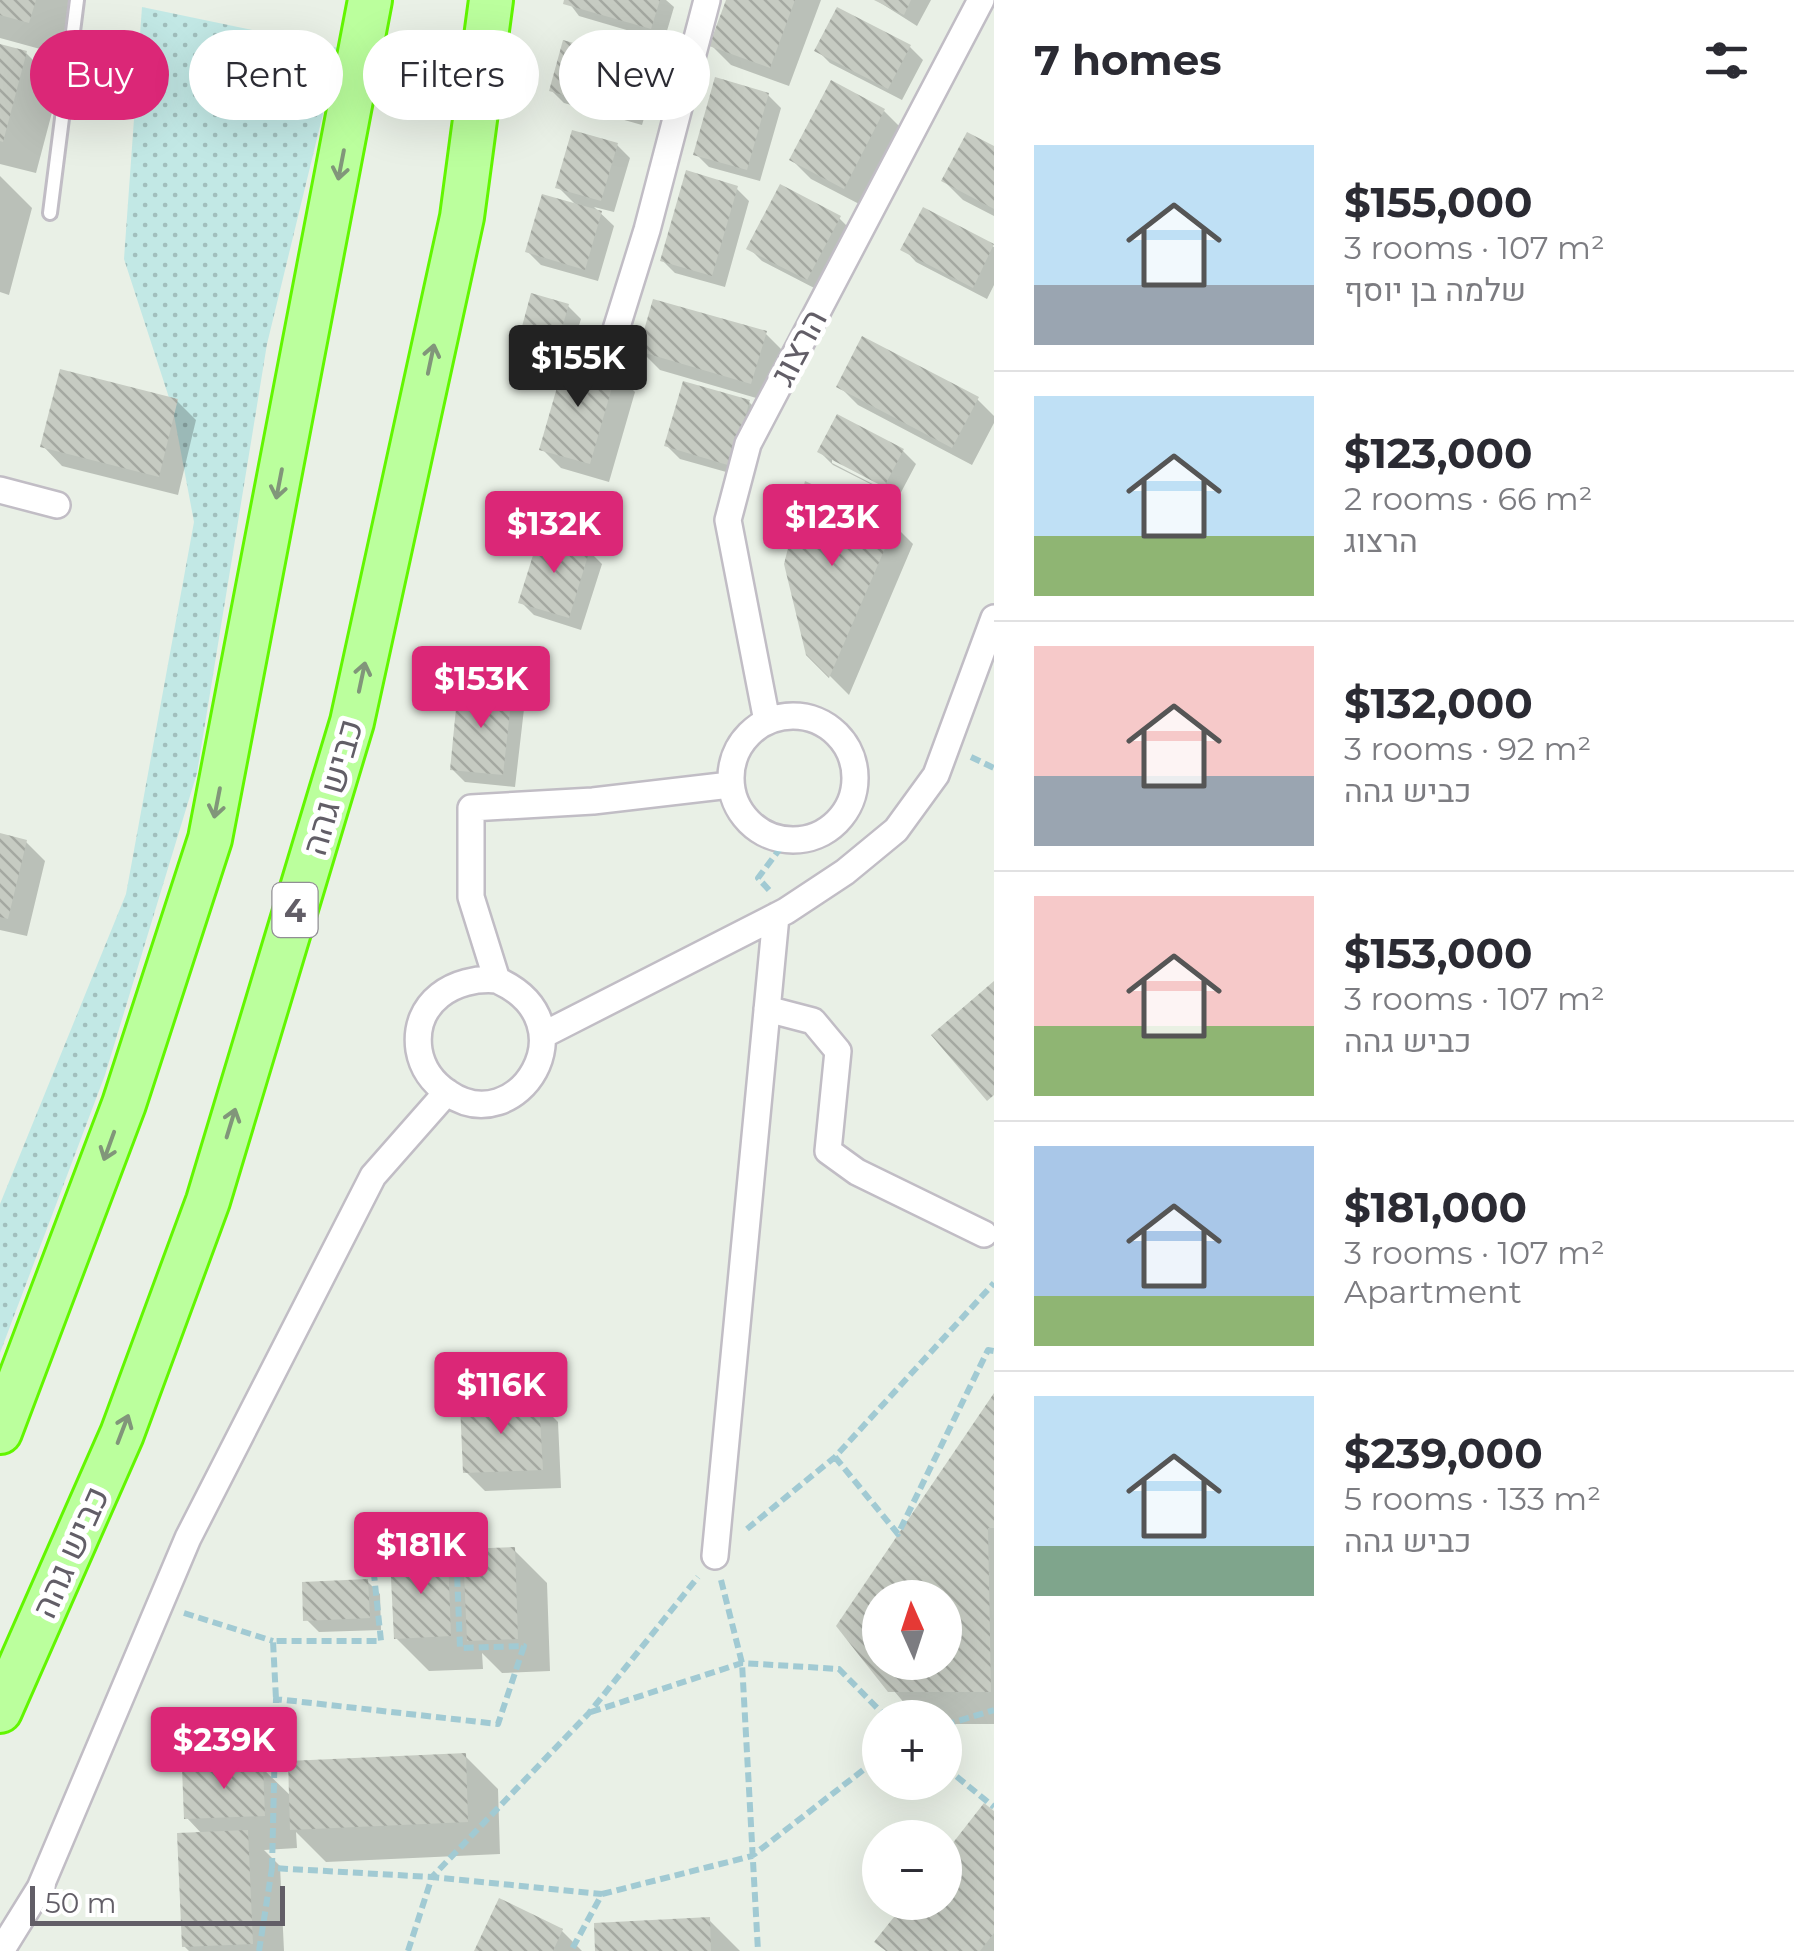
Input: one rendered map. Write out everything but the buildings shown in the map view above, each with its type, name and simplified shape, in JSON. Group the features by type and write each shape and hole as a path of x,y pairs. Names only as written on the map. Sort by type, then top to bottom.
{"highway":[{"path":"348,0 363,39"},
{"path":"367,30 370,0"},
{"name":"כביש גהה","path":"0,1711 122,1434 208,1201 352,722 462,218 491,0"},
{"path":"0,1432 124,1104 210,839 363,54"}],"street":[{"path":"614,336 648,230 707,0"},
{"name":"הרצוג","path":"767,721 728,520 748,444 981,0"},
{"path":"0,490 57,505"},
{"path":"543,1036 682,960 781,913 845,872 896,830 936,775 994,618"},
{"path":"808,718 828,726 843,740 856,780 852,800 826,832 806,840 779,839 748,822 730,785 738,747 767,721 808,718"},
{"path":"497,980 471,897 470,808 594,801 730,785"},
{"path":"714,1556 766,1009 781,913"},
{"path":"476,978 497,980 516,988 531,1003 543,1036 540,1062 530,1080 514,1094 474,1103 447,1092 424,1066 418,1048 426,1010 456,984 476,978"},
{"path":"766,1009 813,1021 838,1051 828,1151 857,1172 984,1234"},
{"path":"2,1951 40,1888 188,1538 373,1176 447,1092"}],"lane":[{"path":"50,213 77,0"}],"path":[{"path":"779,839 779,850 758,878 781,913"},
{"path":"408,1951 432,1878 590,1712 714,1556 835,1458 994,1283"},
{"path":"835,1458 898,1534 988,1350 994,1351"},
{"path":"160,1605 273,1641 381,1641 369,1527 455,1522 460,1648 524,1646 498,1724 276,1698"},
{"path":"714,1556 742,1664 758,1951"},
{"path":"259,1951 272,1868 276,1698 273,1641"},
{"path":"590,1712 742,1664 838,1669 869,1700"},
{"path":"962,1720 994,1710"},
{"path":"272,1868 602,1894 752,1856 862,1771"},
{"path":"962,1782 994,1807"},
{"path":"571,1951 602,1894"}],"shaded area":[{"path":"142,7 253,30 189,30 189,120 321,120 267,344 197,773 105,1075 0,1353 0,1204 126,894 194,522 173,410 124,259 134,120 169,120 169,30 140,30"}]}
